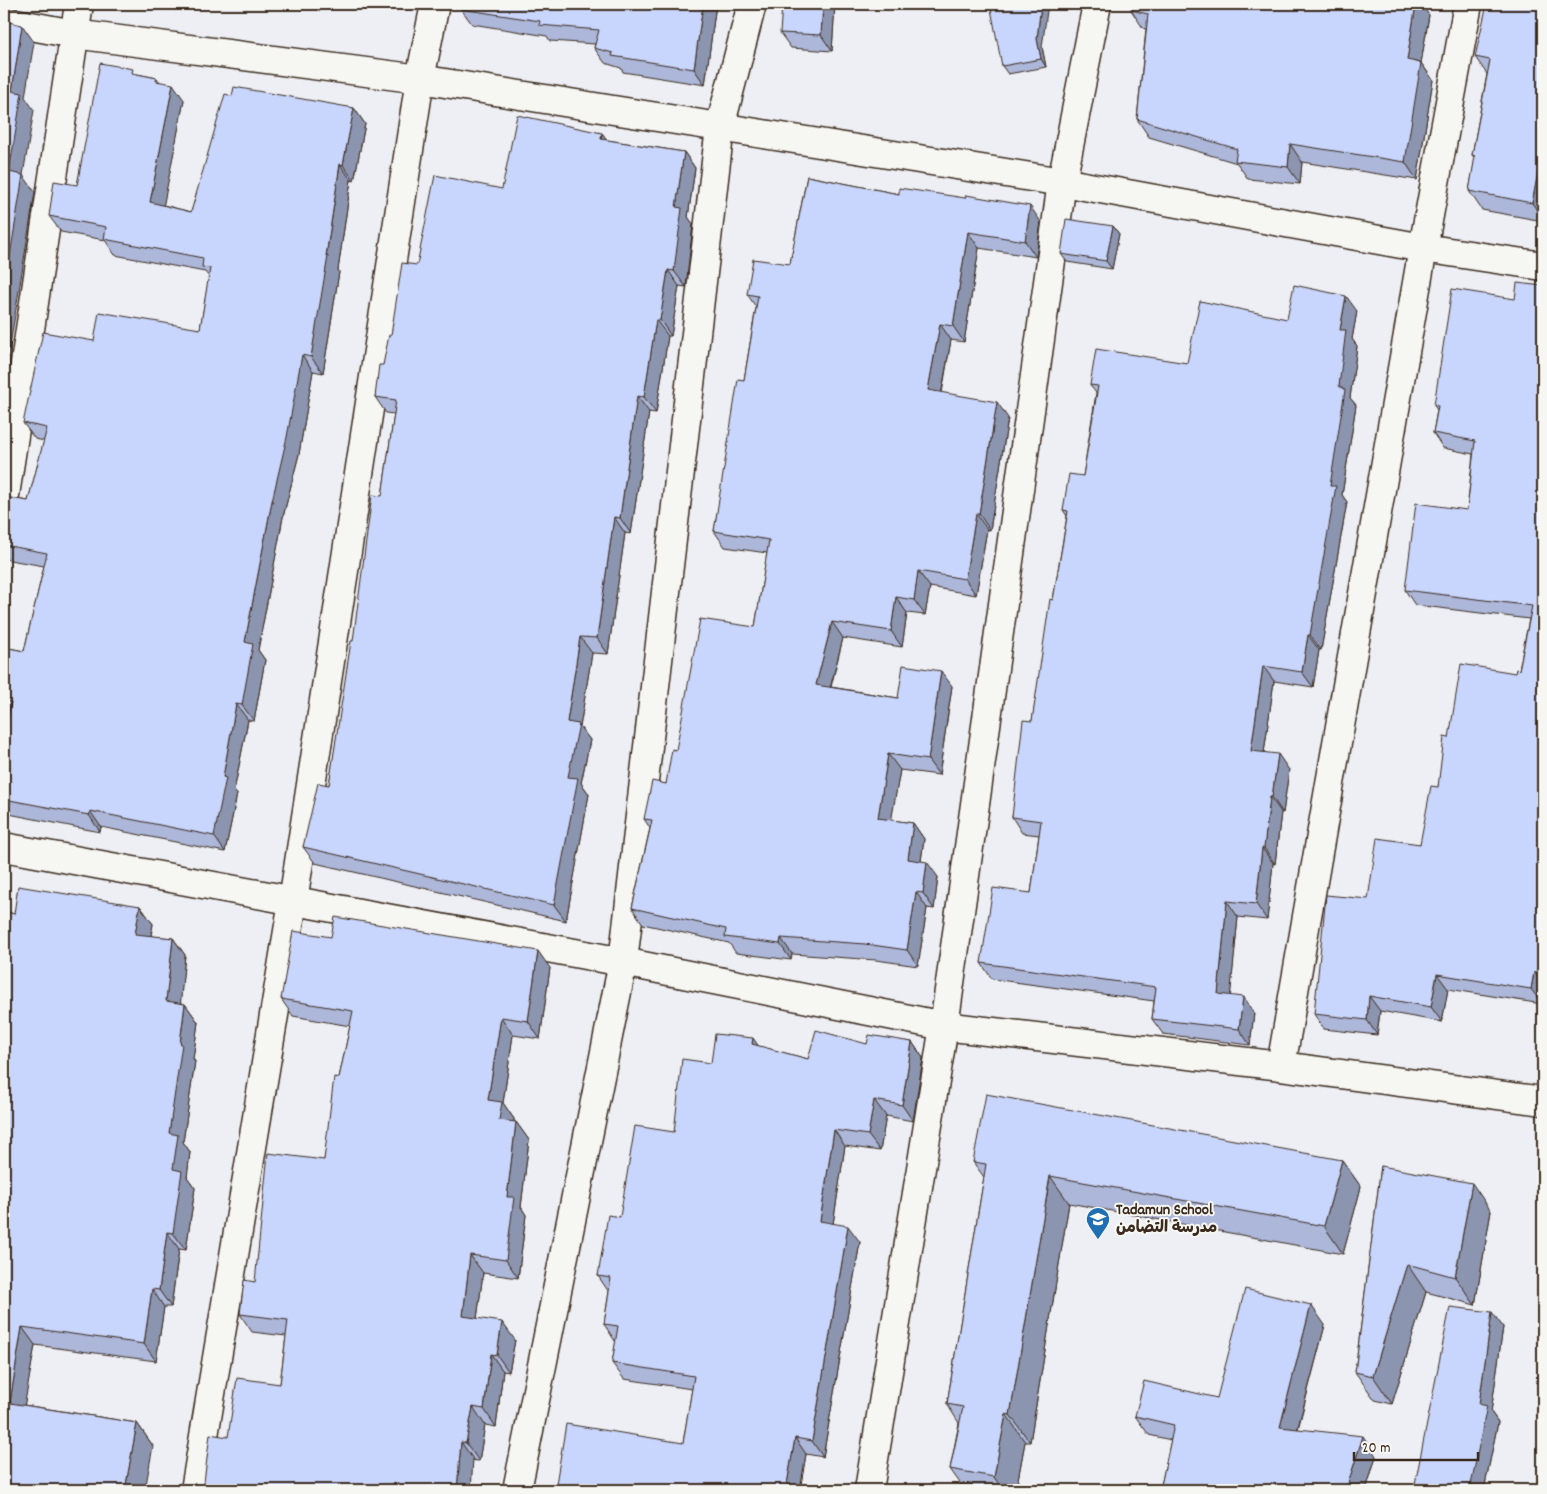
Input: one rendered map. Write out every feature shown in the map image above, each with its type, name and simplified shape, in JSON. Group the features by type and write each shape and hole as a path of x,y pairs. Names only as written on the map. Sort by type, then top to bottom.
{"street":[{"path":"4,502 79,4"},
{"path":"195,1490 293,901 420,79 435,4"},
{"path":"517,1490 622,962 720,127 752,4"},
{"path":"869,1490 944,1026 1062,182 1097,4"},
{"path":"1281,1066 1423,248 1468,4"},
{"path":"4,21 74,34 420,79 1062,182 1423,248 1543,266"},
{"path":"4,847 622,962 944,1026 1281,1066 1543,1101"}],"building":[{"path":"462,4 703,4 694,69 612,56 613,53 594,48 599,30 539,25 540,21 461,9"},
{"path":"782,4 823,4 821,35 780,33"},
{"path":"990,4 1041,4 1037,39 1041,59 1002,66"},
{"path":"1132,4 1416,4 1407,60 1421,63 1405,162 1290,144 1288,167 1235,161 1237,149 1137,119 1148,14 1131,10"},
{"path":"1487,4 1543,4 1543,168 1539,167 1532,203 1469,191 1475,156 1472,155 1490,60 1475,57"},
{"path":"4,21 22,25 12,91 22,93 9,172 23,175 4,293"},
{"path":"100,63 133,69 132,73 157,78 156,81 173,84 150,202 191,212 225,94 232,96 234,87 354,108 343,165 340,164 326,256 328,256 311,357 302,355 287,437 272,501 245,642 253,644 242,705 236,704 223,777 226,778 214,836 90,811 89,815 4,799 4,741 11,702 4,701 4,647 24,651 47,553 4,545 4,497 28,501 47,428 23,423 43,332 94,341 99,312 200,329 210,268 202,267 203,258 104,239 106,227 49,216 54,181 77,185"},
{"path":"517,115 602,133 601,139 684,152 676,207 682,208 674,271 668,270 660,320 656,320 644,397 637,396 620,518 614,517 597,638 580,637 567,722 579,724 568,777 578,778 554,905 303,847 318,783 329,785 351,641 353,641 372,495 382,496 396,400 375,397 379,365 383,365 389,335 391,335 402,263 417,265 435,175 502,189"},
{"path":"807,176 899,194 899,188 965,198 966,195 1030,206 1025,241 968,232 953,326 940,324 928,390 997,402 979,514 976,514 965,579 918,571 914,600 896,597 891,631 832,622 816,685 898,698 903,665 941,671 928,760 888,754 878,818 913,823 908,859 927,862 923,893 916,892 907,950 865,944 781,938 780,944 725,937 726,929 632,908 652,820 644,819 652,781 666,784 672,749 676,750 700,619 755,627 769,540 714,531 738,379 744,380 758,296 747,294 753,259 790,264"},
{"path":"1066,219 1113,226 1106,261 1061,254"},
{"path":"1517,283 1543,286 1543,973 1534,972 1531,989 1437,974 1431,1007 1369,996 1367,1020 1314,1014 1326,895 1368,899 1377,838 1420,844 1431,786 1438,787 1444,737 1449,738 1461,664 1515,673 1516,669 1519,670 1532,606 1405,590 1416,503 1467,510 1475,441 1433,433 1438,406 1434,405 1452,289 1515,299"},
{"path":"1294,285 1346,296 1340,330 1346,330 1339,386 1345,390 1330,486 1336,486 1302,672 1263,666 1251,751 1278,754 1272,797 1270,797 1264,848 1262,848 1256,904 1227,901 1218,994 1243,997 1239,1029 1152,1019 1156,987 981,963 993,888 1031,893 1041,821 1012,817 1023,720 1032,721 1050,599 1053,600 1068,511 1063,510 1069,474 1083,476 1098,386 1090,385 1096,349 1187,363 1200,301 1287,319"},
{"path":"18,886 140,906 135,934 173,938 166,1001 185,1004 180,1043 182,1044 169,1133 178,1135 173,1169 182,1171 173,1233 167,1232 159,1290 152,1289 144,1344 22,1327 10,1402 4,1401 4,911 14,914"},
{"path":"335,917 538,951 528,1021 501,1017 488,1100 502,1102 499,1120 516,1122 507,1197 514,1197 506,1260 470,1255 463,1316 502,1322 497,1355 491,1354 484,1409 473,1407 466,1443 461,1442 457,1490 203,1490 210,1434 228,1437 237,1378 280,1384 288,1320 240,1314 244,1280 255,1282 268,1153 324,1160 334,1077 339,1078 353,1011 281,999 293,931 331,937"},
{"path":"816,1030 867,1044 869,1035 912,1042 902,1105 874,1100 868,1135 834,1130 820,1221 848,1226 812,1441 795,1438 786,1490 555,1490 566,1424 683,1443 694,1376 612,1363 618,1326 604,1324 611,1278 598,1276 608,1215 620,1217 635,1126 674,1132 682,1059 711,1063 715,1034 753,1038 752,1044 808,1059"},
{"path":"986,1094 1342,1160 1324,1226 1050,1176 1010,1415 1006,1414 994,1477 950,1469 963,1407 947,1404 986,1164 973,1162"},
{"path":"1381,1166 1472,1183 1455,1277 1407,1264 1373,1376 1355,1372"},
{"path":"1245,1289 1311,1305 1280,1427 1363,1436 1346,1490 1160,1490 1174,1425 1135,1416 1144,1381 1217,1398"},
{"path":"1450,1307 1492,1312 1479,1404 1487,1406 1470,1490 1449,1490 1415,1484"},
{"path":"4,1402 137,1423 125,1490 4,1490"}],"place":[{"name":"Tadamun School مدرسة التضامن","path":"1098,1240"}]}
